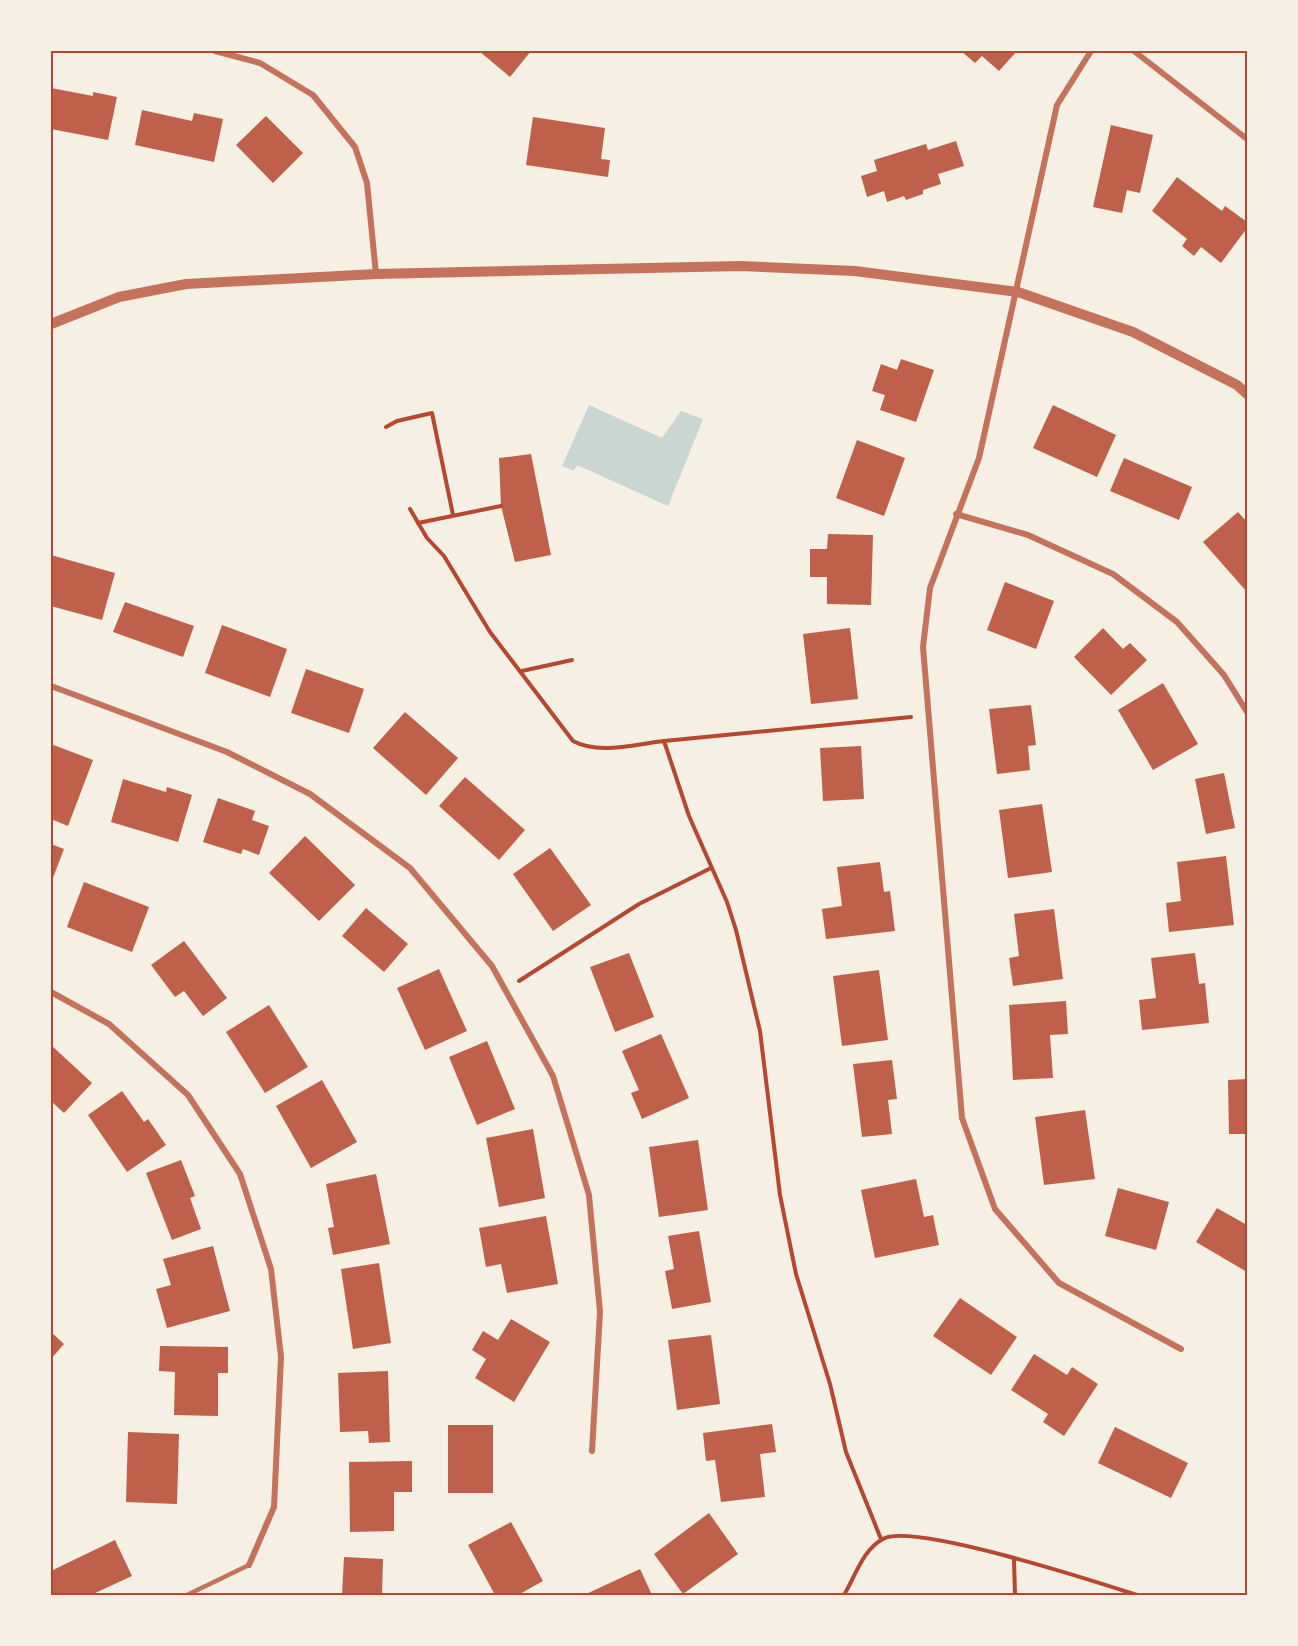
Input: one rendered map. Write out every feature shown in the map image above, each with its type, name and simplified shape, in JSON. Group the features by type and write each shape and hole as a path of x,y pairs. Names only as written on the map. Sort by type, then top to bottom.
{"street":[{"path":"215,51 260,63 313,95 355,147 367,183 376,274"},
{"path":"1091,51 1058,105 1018,292 979,458 930,588 923,648 962,1118 995,1209 1059,1283 1181,1349"},
{"path":"1134,51 1247,139"},
{"path":"51,324 120,297 186,284 376,274 741,266 855,271 1018,292 1133,332 1237,385 1247,393"},
{"path":"956,514 1028,535 1113,573 1177,622 1224,675 1247,712"},
{"path":"51,686 227,752 310,794 410,868 492,966 553,1076 589,1195 600,1312 592,1451"},
{"path":"51,992 109,1023 188,1095 240,1174 271,1269 281,1357 274,1506 249,1565"}],"lane":[{"path":"187,1595 249,1565"}],"path":[{"path":"386,427 397,421 432,413 453,515"},
{"path":"418,523 501,506"},
{"path":"410,509 444,556 490,632 522,670 573,741 585,747 929,715"},
{"path":"522,670 572,660"},
{"path":"664,741 681,795 727,902 753,1001 780,1195 796,1274 830,1384 846,1452 881,1539"},
{"path":"506,989 639,904 711,868"},
{"path":"844,1595 861,1563 881,1539 893,1535 923,1536 966,1545 1137,1595"},
{"path":"1014,1560 1015,1595"}],"shaded area":[{"path":"589,405 662,438 681,411 703,419 668,506 577,465 574,471 562,466"}],"building":[{"path":"479,51 531,51 510,77"},
{"path":"961,51 1017,51 999,71 982,56 975,63"},
{"path":"51,88 93,96 93,92 117,97 108,140 51,129"},
{"path":"142,110 192,121 194,113 223,119 214,162 135,145"},
{"path":"266,116 303,153 273,183 236,145"},
{"path":"533,117 605,128 601,159 610,160 608,177 526,165"},
{"path":"1111,125 1153,135 1140,193 1127,190 1122,213 1093,207"},
{"path":"956,141 964,166 938,174 941,184 923,190 923,194 906,200 904,196 887,202 884,191 867,197 861,176 877,171 874,160 926,144 928,150"},
{"path":"1177,177 1222,211 1225,206 1247,222 1247,228 1221,263 1201,247 1194,256 1182,246 1187,239 1152,211"},
{"path":"901,359 934,370 916,422 880,410 885,395 872,391 881,364 897,370"},
{"path":"1053,405 1116,435 1097,477 1033,448"},
{"path":"857,440 905,458 884,516 836,498"},
{"path":"531,454 551,555 515,562 501,506 499,458"},
{"path":"1124,458 1192,487 1179,520 1110,491"},
{"path":"1238,512 1247,522 1247,592 1203,542"},
{"path":"828,534 873,535 871,605 827,604 827,577 810,577 810,549 827,549"},
{"path":"51,555 115,573 102,620 51,606"},
{"path":"1005,582 1054,601 1036,649 987,630"},
{"path":"125,602 194,626 183,657 113,632"},
{"path":"222,625 287,649 270,697 205,673"},
{"path":"850,628 858,699 811,704 803,634"},
{"path":"1103,628 1123,649 1130,643 1147,660 1111,695 1074,657"},
{"path":"306,669 364,689 349,733 291,713"},
{"path":"1163,683 1198,744 1153,770 1118,710"},
{"path":"1031,705 1036,745 1028,746 1030,770 997,774 989,709"},
{"path":"405,712 458,758 426,795 373,748"},
{"path":"51,744 93,760 68,826 51,819"},
{"path":"861,746 864,799 823,801 820,748"},
{"path":"1224,773 1235,828 1206,834 1195,779"},
{"path":"465,777 525,830 499,860 439,806"},
{"path":"123,779 166,792 167,787 192,795 178,842 111,822"},
{"path":"218,798 255,811 252,820 269,826 259,855 243,849 241,854 203,842"},
{"path":"1042,804 1052,872 1008,878 999,810"},
{"path":"305,836 355,885 319,921 269,873"},
{"path":"51,844 64,849 51,883"},
{"path":"550,848 591,905 553,931 513,874"},
{"path":"1226,856 1234,925 1169,932 1166,903 1181,901 1177,862"},
{"path":"880,862 884,892 890,891 895,931 826,939 822,909 842,906 837,867"},
{"path":"84,882 149,907 132,952 67,927"},
{"path":"366,908 408,944 384,972 342,936"},
{"path":"1054,909 1063,979 1013,986 1009,958 1019,956 1014,914"},
{"path":"184,941 227,998 203,1016 184,991 175,997 151,965"},
{"path":"629,953 654,1017 615,1032 590,967"},
{"path":"1195,953 1199,984 1205,983 1209,1023 1142,1030 1139,1000 1156,998 1151,958"},
{"path":"439,969 467,1031 425,1050 397,988"},
{"path":"879,970 888,1040 842,1046 833,976"},
{"path":"1066,1001 1068,1034 1050,1035 1053,1078 1013,1080 1009,1005"},
{"path":"269,1005 308,1067 265,1093 226,1032"},
{"path":"661,1034 689,1098 642,1119 631,1093 639,1090 622,1051"},
{"path":"487,1041 515,1109 477,1125 449,1057"},
{"path":"51,1045 92,1083 64,1113 51,1101"},
{"path":"892,1060 897,1099 888,1100 892,1134 862,1137 853,1064"},
{"path":"1247,1079 1247,1134 1229,1134 1228,1080"},
{"path":"322,1080 357,1142 311,1168 276,1106"},
{"path":"122,1091 144,1122 148,1119 166,1145 127,1172 88,1115"},
{"path":"1085,1110 1095,1179 1044,1185 1035,1117"},
{"path":"533,1129 545,1198 499,1207 486,1138"},
{"path":"698,1140 708,1210 659,1217 649,1147"},
{"path":"181,1160 195,1196 190,1198 201,1229 172,1240 146,1173"},
{"path":"376,1174 390,1244 333,1255 328,1228 334,1227 326,1184"},
{"path":"916,1179 924,1217 933,1215 939,1245 875,1258 861,1190"},
{"path":"1118,1188 1169,1202 1156,1250 1105,1236"},
{"path":"1217,1208 1247,1225 1247,1272 1196,1242"},
{"path":"546,1216 558,1284 507,1293 501,1264 486,1267 479,1228"},
{"path":"699,1231 711,1302 672,1309 665,1271 674,1269 668,1236"},
{"path":"213,1246 230,1311 167,1328 156,1289 171,1285 163,1259"},
{"path":"379,1263 391,1343 353,1349 341,1269"},
{"path":"960,1298 1017,1337 991,1375 933,1336"},
{"path":"511,1319 550,1342 514,1402 475,1378 486,1359 472,1350 483,1331 498,1340"},
{"path":"51,1332 64,1344 51,1359"},
{"path":"711,1335 720,1404 677,1410 668,1340"},
{"path":"160,1346 228,1347 228,1373 218,1373 218,1416 174,1415 175,1372 159,1371"},
{"path":"1034,1354 1067,1375 1072,1367 1098,1384 1064,1436 1043,1422 1048,1414 1011,1390"},
{"path":"388,1371 390,1442 369,1443 368,1431 340,1432 338,1373"},
{"path":"772,1424 776,1452 760,1454 765,1497 721,1502 715,1460 706,1461 703,1433"},
{"path":"448,1425 493,1425 493,1493 448,1493"},
{"path":"1115,1427 1188,1463 1171,1498 1098,1463"},
{"path":"128,1432 179,1434 177,1504 126,1502"},
{"path":"412,1461 412,1492 394,1492 394,1531 350,1532 349,1462"},
{"path":"709,1513 738,1554 683,1594 654,1554"},
{"path":"511,1522 543,1581 518,1595 495,1595 468,1545"},
{"path":"115,1540 132,1576 91,1595 53,1595 51,1571"},
{"path":"344,1557 383,1559 382,1595 342,1595"},
{"path":"640,1569 652,1595 584,1595"}]}
